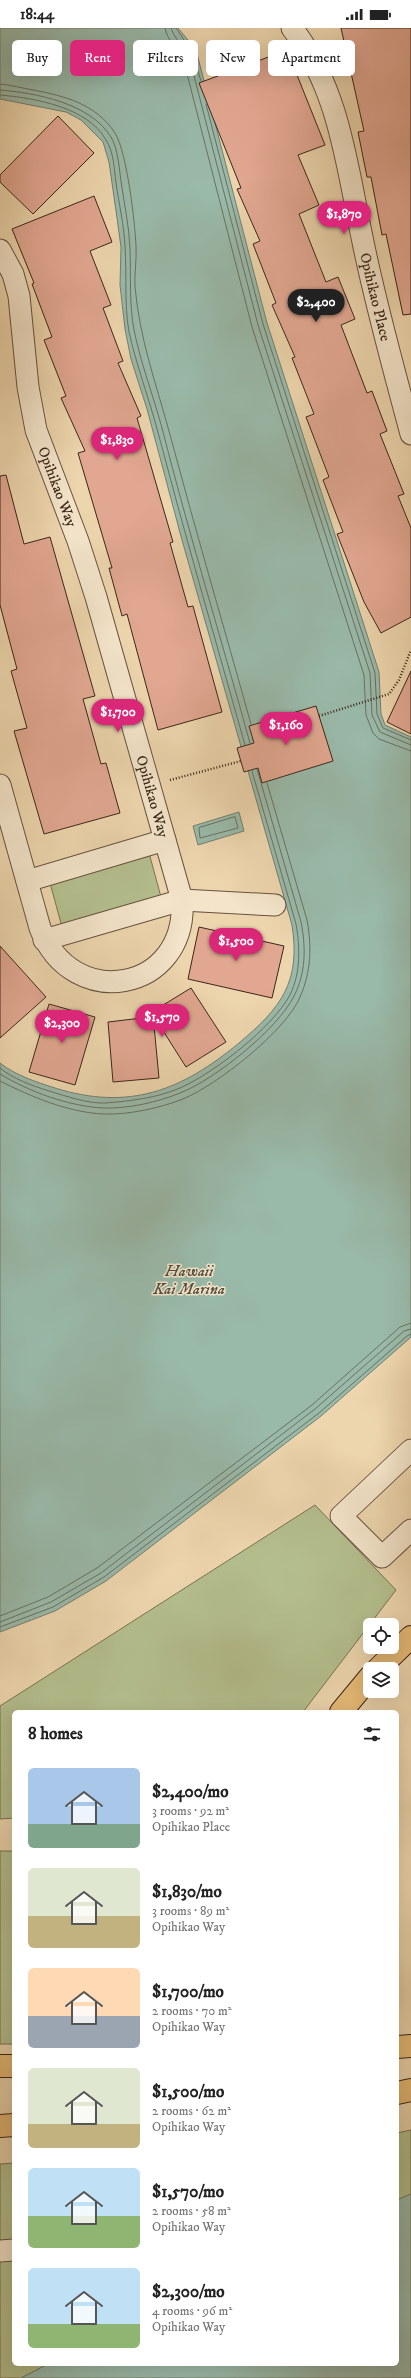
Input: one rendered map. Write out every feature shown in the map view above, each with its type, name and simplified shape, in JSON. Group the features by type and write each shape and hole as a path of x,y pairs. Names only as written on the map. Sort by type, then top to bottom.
{"main road":[{"path":"385,1662 411,1637"},
{"path":"343,1710 363,1685"},
{"path":"399,2047 411,2046"},
{"path":"0,2066 12,2066"},
{"path":"399,2093 411,2090"},
{"path":"0,2126 12,2125"}],"street":[{"name":"Opihikao Place","path":"292,28 315,64 336,115 363,243 411,434"},
{"name":"Opihikao Way","path":"0,250 13,274 19,296 28,388 36,430 78,540 182,900 183,917 175,944 166,957 137,977 106,982 89,979 74,972 59,960 44,940 0,785"},
{"path":"27,881 165,840"},
{"path":"44,940 182,900 276,905"},
{"path":"411,1450 341,1516 382,1557 411,1530"},
{"path":"0,2251 12,2250"}],"path":[{"path":"319,716 384,697 392,692 399,680 411,650"},
{"path":"150,785 241,760"}],"green space":[{"path":"149,853 161,897 62,927 50,883"},
{"path":"315,1505 396,1590 375,1618 363,1618 363,1633 305,1710 12,1710 12,1818 0,1819 0,1706"},
{"path":"0,1851 12,1851 12,2044 0,2044"},
{"path":"411,2130 411,2194 399,2199 399,2133"},
{"path":"12,2163 12,2366 44,2366 21,2378 0,2378 0,2164"}],"water":[{"name":"Hawaii Kai Marina","path":"0,28 178,28 188,40 133,40 133,76 198,76 198,58 267,323 379,672 381,714 385,725 411,737 411,1337 321,1416 106,1581 55,1611 0,1632 0,1063 19,1075 33,1081 82,1095 130,1097 153,1092 175,1084 196,1074 217,1060 239,1043 266,1018 277,1005 285,992 293,963 294,945 292,925 182,540 147,409 131,359 125,329 120,285 121,247 109,162 103,142 81,120 66,112 0,99"},
{"path":"239,812 244,831 198,845 193,826"},
{"path":"411,2194 411,2378 21,2378 44,2366 399,2366 399,2199"}],"building":[{"path":"341,28 411,28 411,314 403,315 386,234 382,235 371,177 367,177 358,132 364,131 352,76 355,76 355,40 344,40"},
{"path":"268,57 268,76 297,76 325,145 298,155 319,205 299,214 326,282 338,277 355,319 341,325 367,393 372,391 387,431 380,434 404,494 398,496 411,528 411,617 381,633 364,602 337,534 343,532 323,480 329,477 306,417 314,414 292,358 295,357 272,305 276,303 253,244 260,241 237,189 241,188 199,83 218,76 260,76 260,60"},
{"path":"58,116 94,153 33,214 0,182 0,175"},
{"path":"94,196 112,242 90,251 111,305 103,308 123,361 118,363 141,416 137,418 173,542 170,543 188,607 193,606 222,712 158,730 127,614 122,616 109,568 112,568 78,453 85,451 61,398 66,396 44,340 52,337 32,284 34,283 12,229"},
{"path":"6,475 24,544 50,537 95,696 83,699 101,764 106,763 120,813 44,834 14,731 27,728 11,671 17,669 0,605 0,476"},
{"path":"411,671 411,734 387,722"},
{"path":"316,706 333,761 262,783 258,768 244,772 237,748 254,743 249,726"},
{"path":"199,927 284,946 272,998 188,979"},
{"path":"0,946 46,997 0,1038"},
{"path":"191,988 226,1042 186,1067 153,1015 159,1078 113,1082 108,1022 142,1018"},
{"path":"49,1004 95,1017 75,1085 29,1072"}]}
